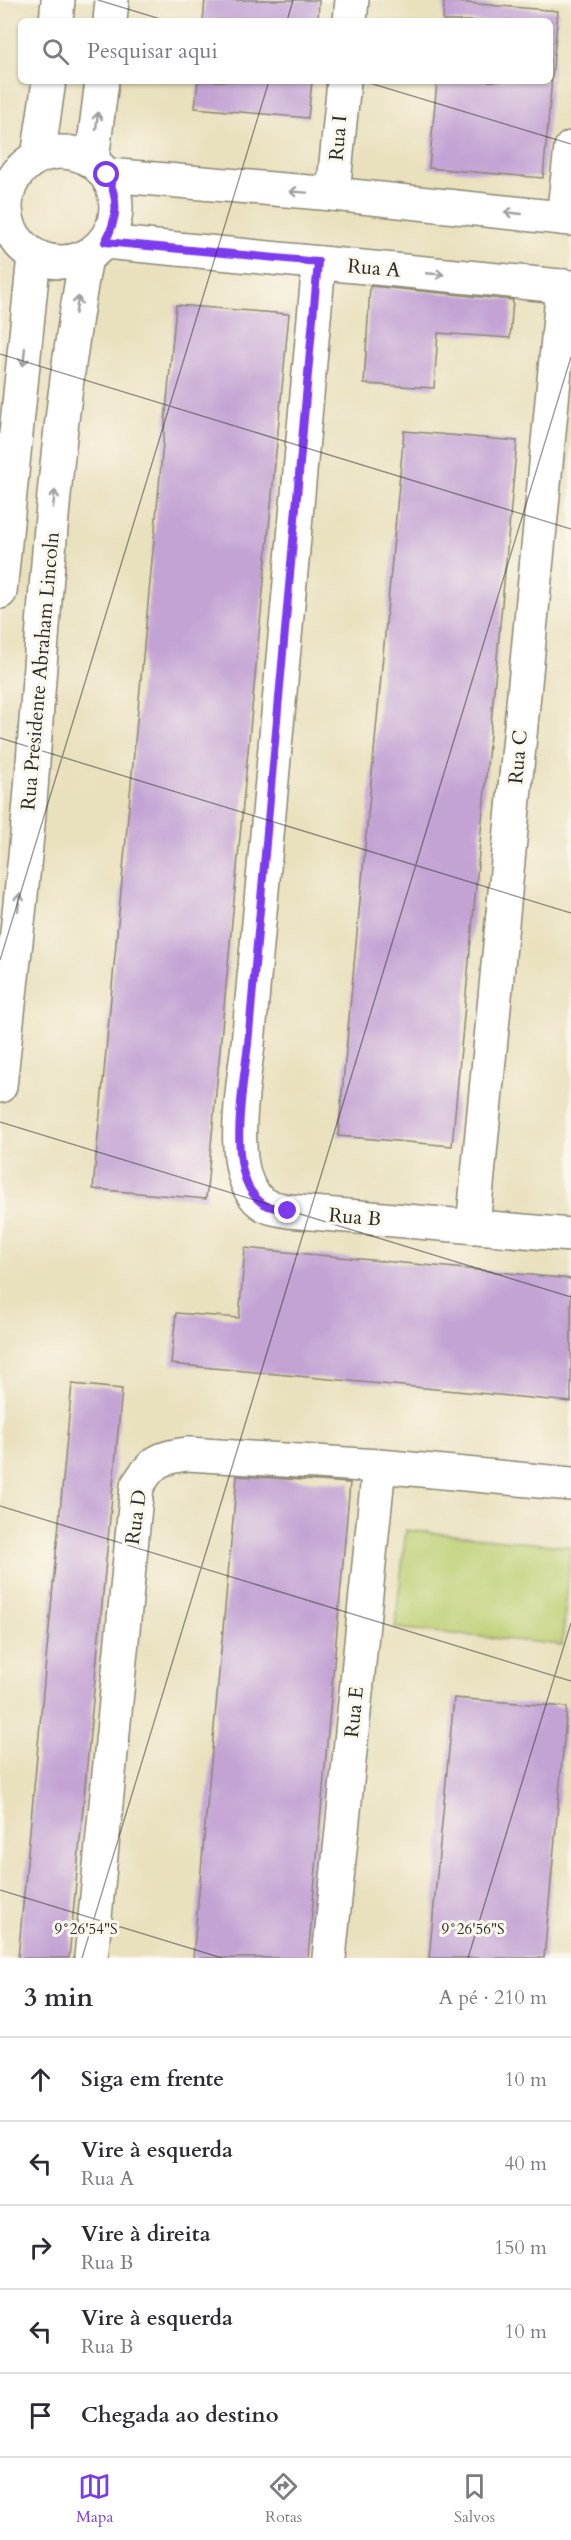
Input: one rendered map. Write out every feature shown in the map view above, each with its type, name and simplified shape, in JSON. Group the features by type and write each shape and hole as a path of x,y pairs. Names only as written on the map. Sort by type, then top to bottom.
{"street":[{"path":"56,18 58,0"},
{"path":"110,18 112,0"},
{"path":"350,18 352,0"},
{"path":"38,157 49,84"},
{"path":"19,247 60,263 95,250 114,226 117,209 115,191 100,168 102,84"},
{"name":"Rua I","path":"333,194 344,84"},
{"path":"0,592 19,247 8,222 7,179 38,157 52,152 66,151 100,168 567,219 571,147"},
{"name":"Rua A","path":"95,250 318,262 567,286"},
{"name":"Rua Presidente Abraham Lincoln","path":"0,1086 29,805 50,529 75,315 95,250"},
{"name":"Rua B","path":"318,262 239,1124 245,1180 262,1204 288,1211 571,1236"},
{"name":"Rua C","path":"473,1227 567,286"},
{"name":"Rua D","path":"91,1958 137,1486 156,1461 167,1456 188,1454 380,1466 571,1484"},
{"name":"Rua E","path":"329,1958 380,1466"}],"green space":[{"path":"406,1530 571,1547 562,1645 395,1628"}],"building":[{"path":"205,0 319,0 318,18 203,18"},
{"path":"444,1 558,11 553,67 553,18 443,18"},
{"path":"198,84 312,84 308,118 195,108"},
{"path":"437,84 551,84 543,178 429,168"},
{"path":"370,286 513,300 510,338 438,333 434,388 364,384"},
{"path":"176,305 289,314 206,1199 93,1189"},
{"path":"404,431 517,441 452,1146 338,1136"},
{"path":"245,1248 571,1279 571,1402 171,1364 176,1313 239,1318"},
{"path":"72,1384 122,1389 69,1958 18,1958"},
{"path":"237,1476 350,1483 308,1958 193,1958"},
{"path":"454,1698 567,1707 544,1958 429,1958"}],"route":[{"path":"107,175 115,191 117,209 114,226 105,242 318,262 239,1124 245,1180 262,1204 288,1211"}]}
